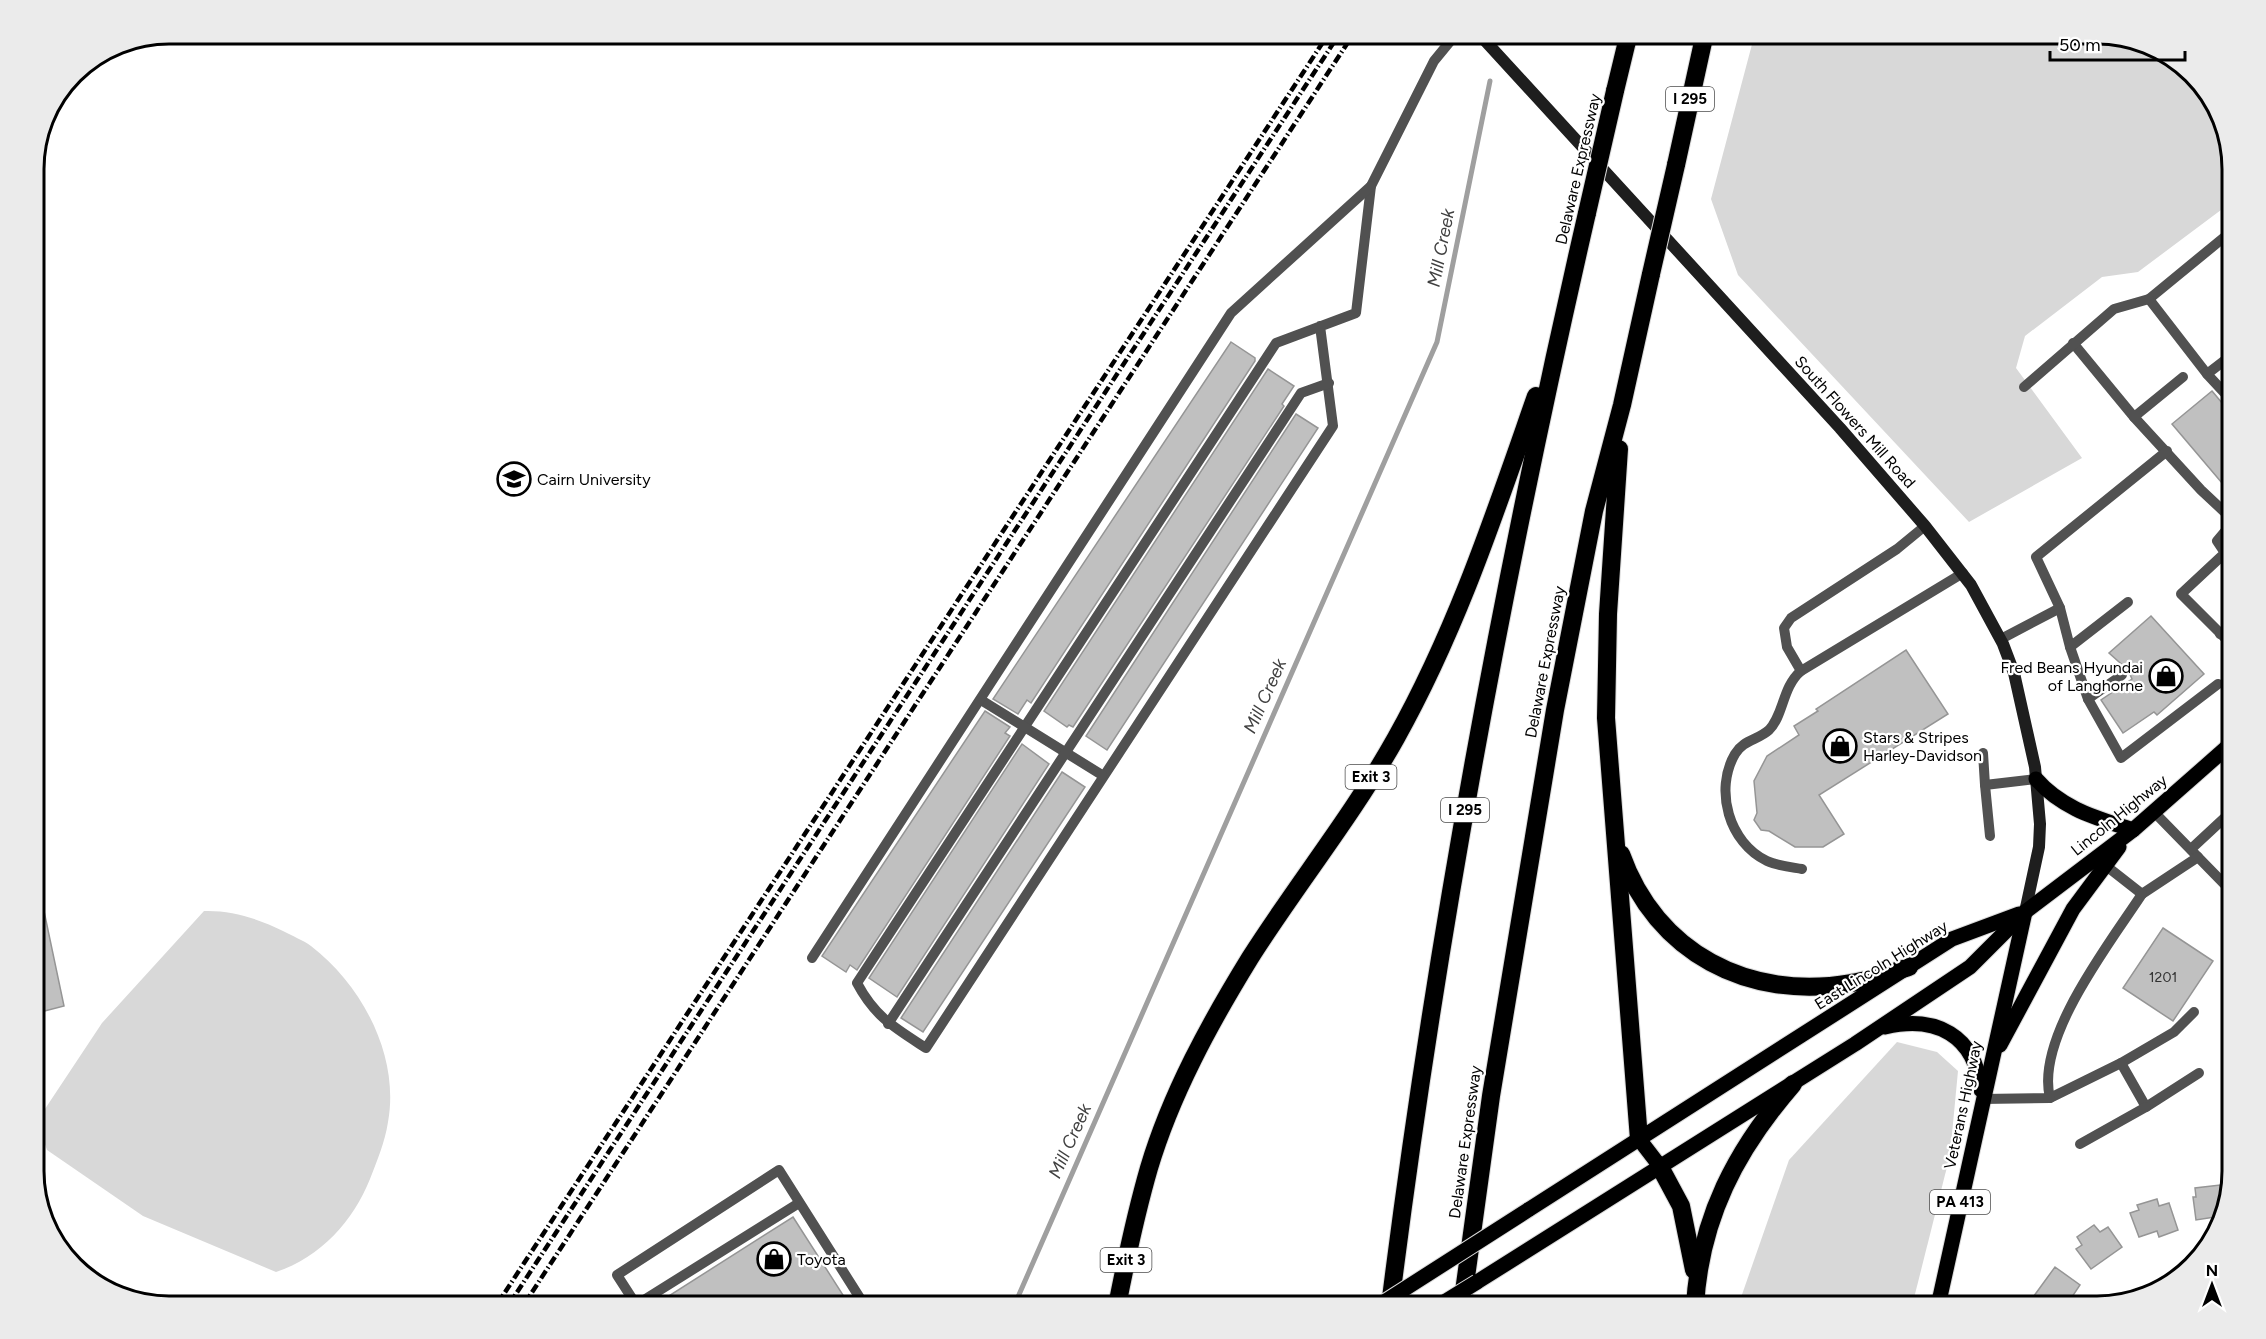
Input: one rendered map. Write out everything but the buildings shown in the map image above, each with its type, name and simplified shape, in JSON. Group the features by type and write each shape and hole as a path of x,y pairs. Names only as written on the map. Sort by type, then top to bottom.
{"highway":[{"name":"Delaware Expressway","path":"1391,1296 1406,1181 1452,883 1522,508 1627,44"},
{"name":"Delaware Expressway","path":"1463,1296 1491,1096 1540,797 1594,511 1622,405 1703,44"},
{"name":"Exit 3","path":"1119,1296 1149,1166 1180,1088 1251,957 1394,741 1440,654 1481,555 1563,318"},
{"path":"1622,405 1606,665 1608,763 1639,1139"},
{"path":"1614,834 1635,888 1660,925 1699,957 1721,969 1771,983 1815,986 1851,983 1909,967"},
{"path":"1696,1296 1710,1222 1734,1164 1750,1137 1792,1084"},
{"path":"1659,1165 1674,1189 1687,1226 1696,1287"}],"main road":[{"name":"South Flowers Mill Road","path":"1488,44 1840,428 1964,573 2001,639 2022,704 2036,779 2040,824 2039,847 2025,912"},
{"name":"Lincoln Highway","path":"2025,912 2133,830 2222,752"},
{"path":"1989,1066 2051,946 2073,909 2133,830 2084,814 2050,795 2036,779"},
{"path":"1454,1296 1882,1027 1919,999 1970,967 2025,912"},
{"name":"East Lincoln Highway","path":"1394,1296 1952,939 2025,912"},
{"name":"Veterans Highway","path":"1940,1296 1989,1066 2025,912"},
{"name":"PA 413","path":"1882,1027 1916,1023 1945,1029 1956,1038 1971,1057 1980,1079 1982,1099"},
{"path":"1639,1139 1659,1165"}],"lane":[{"path":"1320,326 1333,426 1102,775 926,1048 888,1024 867,1002 857,983 1026,729 1079,643 1276,343 1320,326 1356,313 1371,186 1434,61 1448,44"},
{"path":"812,958 1231,314 1371,186"},
{"path":"2024,387 2114,309 2149,299 2222,239"},
{"path":"2149,299 2222,390"},
{"path":"2073,343 2134,417 2222,510"},
{"path":"2207,374 2222,362"},
{"path":"2134,417 2183,377"},
{"path":"888,1024 1301,393 1329,383"},
{"path":"2167,451 2036,556 2060,608 2070,647 2088,699 2121,758 2218,684"},
{"path":"1801,671 1787,648 1784,628 1791,618 1897,549 1925,525"},
{"path":"2222,535 2217,541 2222,548"},
{"path":"2220,634 2181,594 2222,556"},
{"path":"1802,869 1767,861 1742,842 1729,816 1726,783 1736,752 1745,743 1769,730 1793,678 1801,671 1964,573"},
{"path":"2070,647 2128,602"},
{"path":"2001,639 2060,608"},
{"path":"2088,699 2122,675"},
{"path":"981,700 1102,775"},
{"path":"1983,753 1990,836"},
{"path":"1985,785 2036,779"},
{"path":"2154,812 2222,882"},
{"path":"2050,1098 2046,1084 2058,1034 2085,980 2142,894 2194,853 2222,822"},
{"path":"2105,865 2142,894"},
{"path":"1982,1099 2050,1098 2121,1063 2174,1032 2194,1012"},
{"path":"2121,1063 2146,1107"},
{"path":"2080,1144 2146,1107 2199,1073"},
{"path":"630,1296 617,1275 779,1170 859,1296"},
{"path":"652,1296 799,1203"}],"shaded area":[{"path":"1752,44 2097,44 2130,48 2160,60 2174,69 2194,89 2210,113 2216,128 2222,161 2222,209 2138,272 2102,277 2025,336 2016,368 2082,458 1969,522 1738,275 1711,199"},
{"path":"204,911 245,916 264,923 308,944 329,962 361,1001 373,1024 388,1072 390,1097 387,1129 370,1179 354,1209 334,1236 307,1257 276,1272 143,1216 47,1150 44,1141 44,1110 102,1023"},
{"path":"1897,1042 1937,1052 1958,1071 1950,1155 1915,1296 1741,1296 1789,1160"}],"waterway":[{"name":"Mill Creek","path":"1018,1296 1437,342 1490,81"}],"railway":[{"path":"503,1296 1322,44"},
{"path":"515,1296 1333,44"},
{"path":"530,1296 1347,44"}],"place":[{"name":"Cairn University","path":"514,479"},
{"name":"Fred Beans Hyundai of Langhorne","path":"2166,676"},
{"name":"Stars & Stripes Harley-Davidson","path":"1840,746"},
{"name":"Toyota","path":"774,1259"}]}
